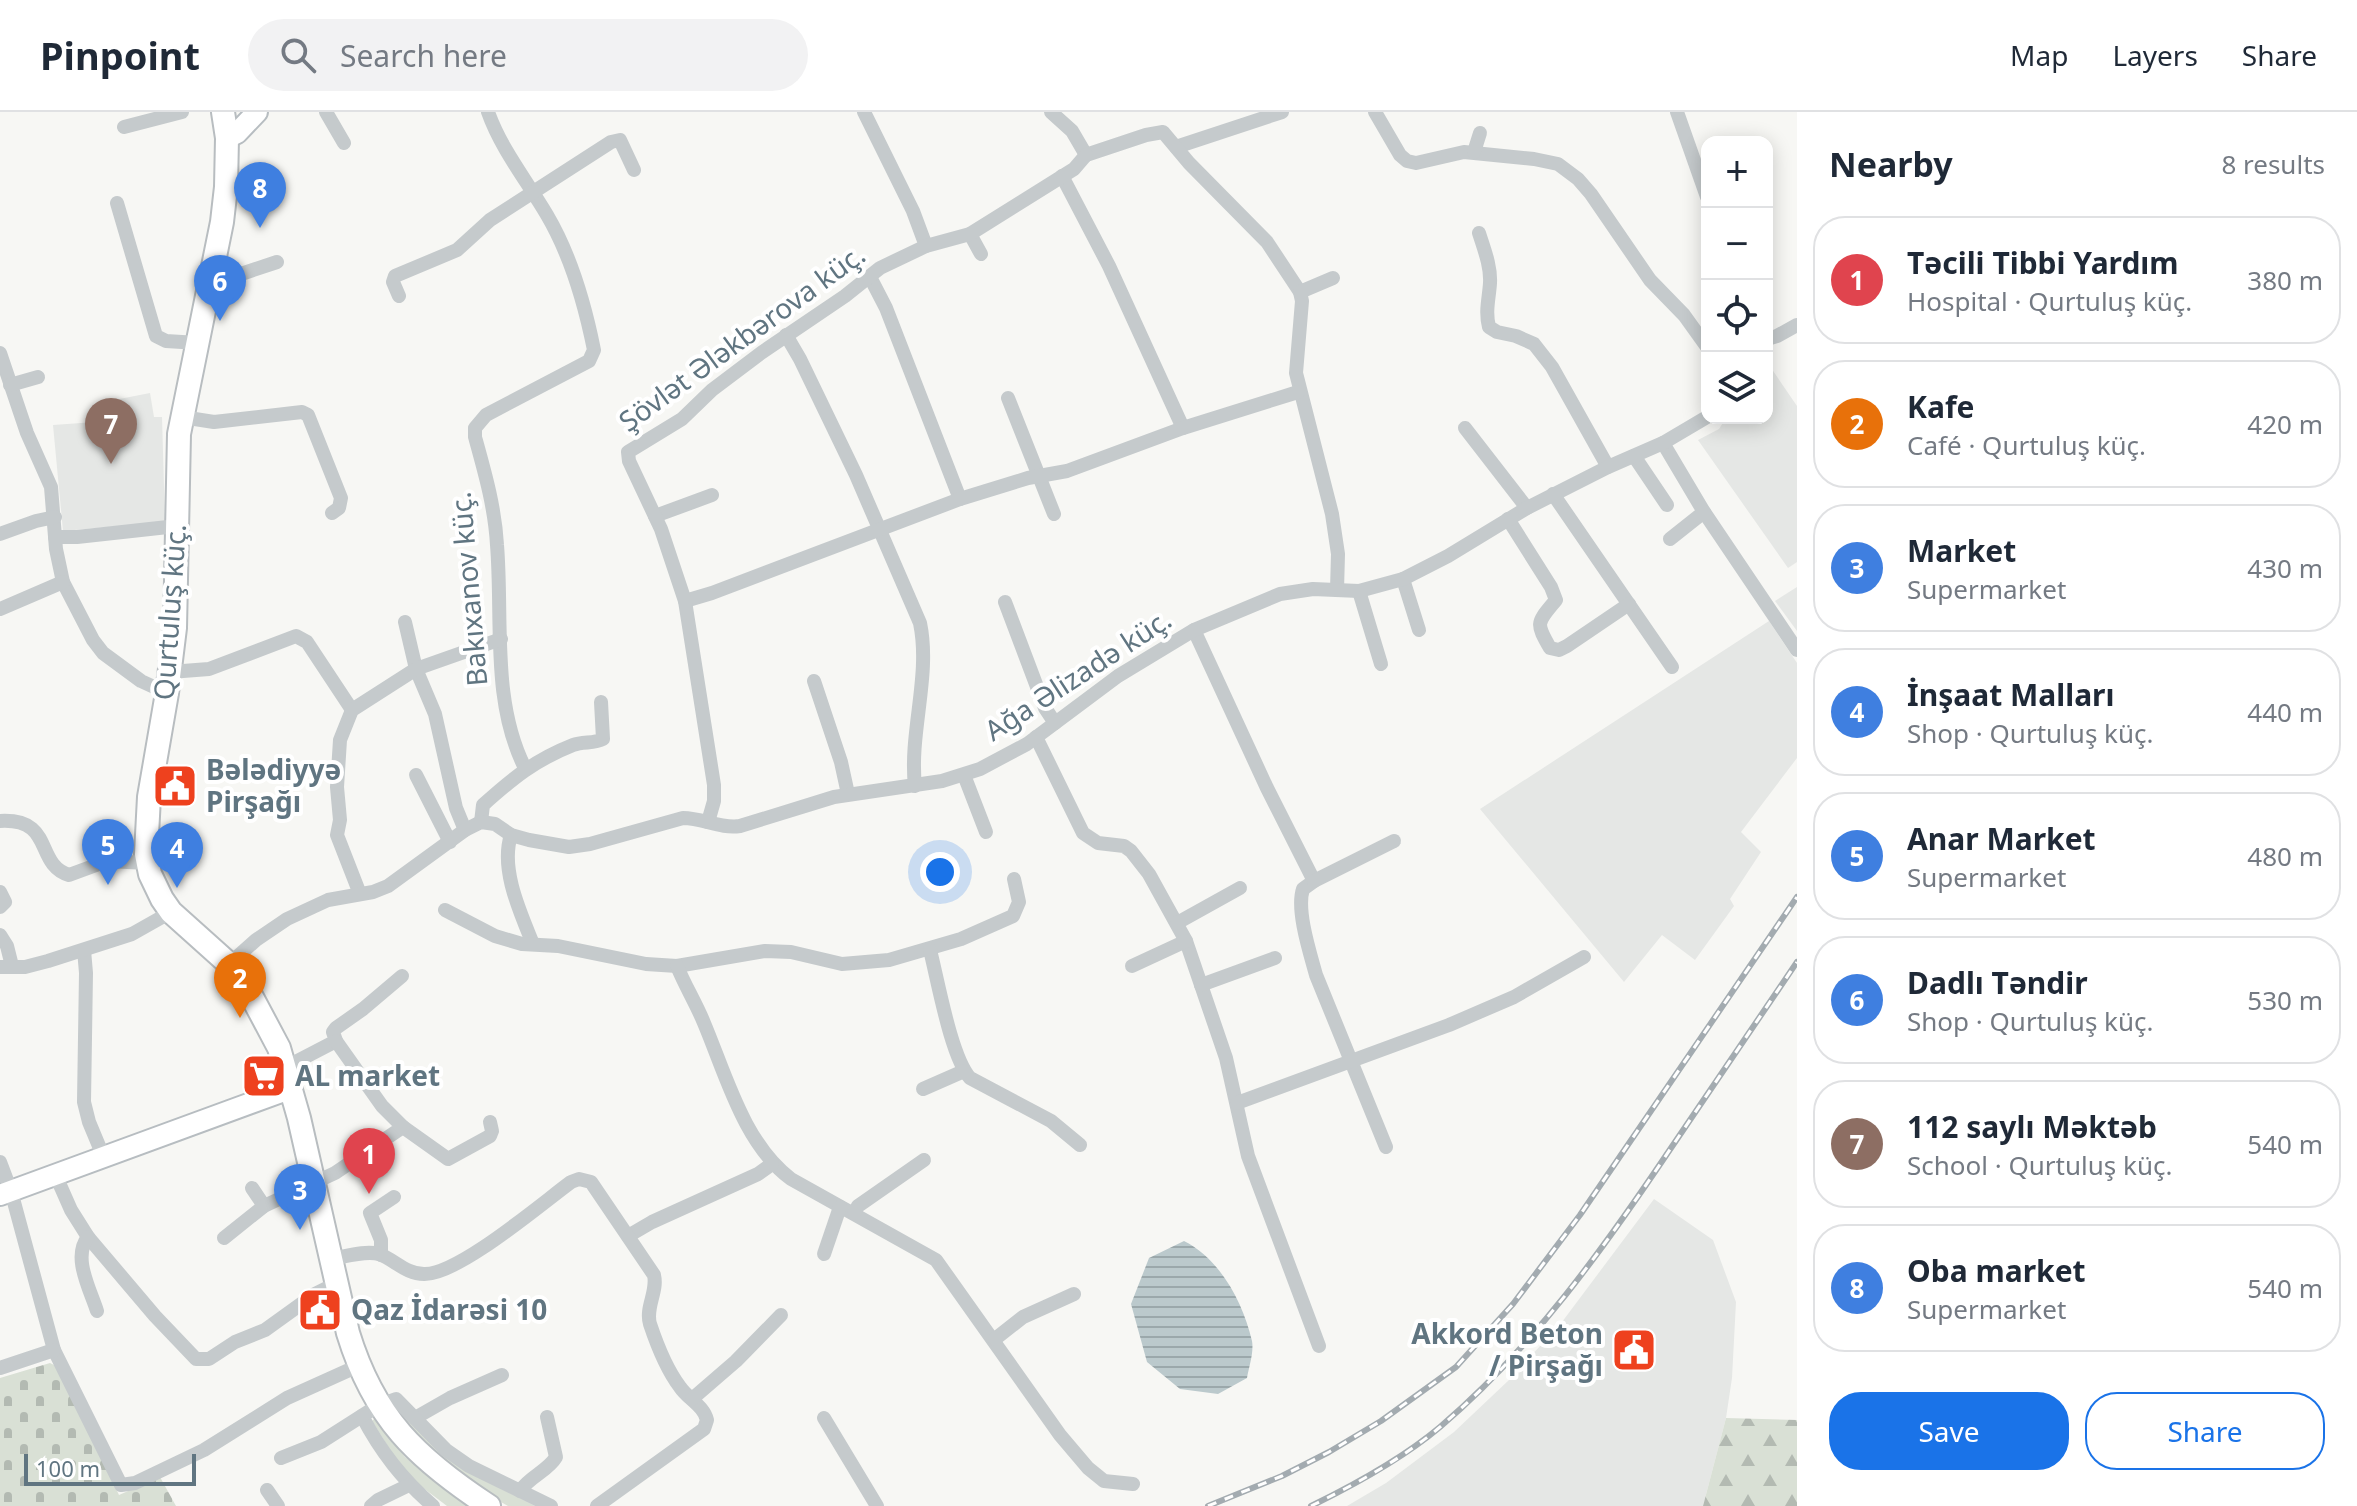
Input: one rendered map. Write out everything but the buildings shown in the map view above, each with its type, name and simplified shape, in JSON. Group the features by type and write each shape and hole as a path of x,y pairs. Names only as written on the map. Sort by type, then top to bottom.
{"main road":[{"name":"Qurtuluş küç.","path":"223,112 227,138 226,187 177,449 176,608 169,682 149,797 148,863 154,885 171,912 229,964 255,1000 289,1078 335,1284 370,1411 421,1455 489,1506"}],"street":[{"path":"124,127 182,112"},
{"path":"227,138 237,133 257,112"},
{"path":"326,112 344,143"},
{"name":"Bakıxanov küç.","path":"488,112 502,141 549,217 565,253 582,303 594,355 589,361 486,415 475,428 491,498 497,542 509,729 525,768"},
{"path":"864,112 913,211 926,246"},
{"path":"1051,112 1072,131 1089,155 1159,131 1169,137 1267,242 1300,292 1302,301 1296,365 1298,392 1332,514 1338,554 1337,590"},
{"path":"1176,147 1282,112"},
{"path":"1375,112 1400,155 1407,161 1416,163 1474,152 1558,164 1578,179 1650,280 1684,315 1701,339"},
{"path":"1677,112 1701,180"},
{"path":"1474,152 1480,133"},
{"path":"399,296 393,282 395,276 457,250 490,220 616,139 624,145 634,170"},
{"name":"Şövlət Ələkbərova küç.","path":"708,822 714,801 714,785 685,601 628,452 682,419 712,390 897,258 970,234 1074,169 1089,155"},
{"path":"1062,176 1109,266 1183,428"},
{"path":"117,203 156,336 166,341 198,343"},
{"path":"1479,233 1489,265 1490,282 1485,311 1489,327 1534,344 1552,367 1608,467"},
{"path":"970,234 981,254"},
{"path":"211,278 226,279 277,262"},
{"path":"870,277 886,308 960,499"},
{"path":"1300,292 1333,278"},
{"path":"1773,336 1797,325"},
{"path":"786,335 826,411 920,623 924,643 914,754 915,786"},
{"path":"0,353 27,433 51,487 63,582 103,653 141,681 169,682 296,636 307,642 352,710"},
{"path":"10,385 38,377"},
{"path":"685,601 960,499 1067,471 1183,428 1298,392"},
{"path":"1008,398 1054,514"},
{"path":"182,417 214,422 302,412 308,415 341,498 341,503 332,513"},
{"name":"Ağa Əlizadə küç.","path":"481,822 495,824 511,835 569,847 683,818 740,826 848,794 915,786 964,775 1002,758 1036,737 1141,660 1194,630 1280,594 1313,589 1359,591 1403,579 1553,494 1663,443 1701,421"},
{"path":"1465,428 1527,508"},
{"path":"1663,443 1704,512 1797,650"},
{"path":"1634,456 1667,505"},
{"path":"1553,494 1672,667"},
{"path":"655,516 712,495"},
{"path":"1670,539 1704,512"},
{"path":"0,534 55,517"},
{"path":"1508,519 1556,600 1538,621 1538,627 1550,648 1559,650 1567,646 1629,604"},
{"path":"55,537 177,526"},
{"path":"1403,579 1419,630"},
{"path":"0,609 63,582"},
{"path":"1359,591 1381,664"},
{"path":"1005,602 1045,708 1055,723"},
{"path":"405,622 416,669 435,714 456,808 465,830"},
{"path":"1194,630 1314,881"},
{"path":"360,894 337,835 340,820 337,787 340,740 352,710 416,669 501,639"},
{"path":"814,681 841,762 848,794"},
{"path":"229,964 256,940 287,919 328,900 388,886 465,830 481,822 483,805 525,768 573,745 599,742 603,739 601,702"},
{"path":"1036,737 1083,833 1098,843 1124,846 1131,851 1149,874 1186,941 1218,1032 1248,1156 1319,1346"},
{"path":"416,775 450,842"},
{"path":"964,775 986,832"},
{"path":"0,821 17,820 30,825 60,872 69,875 107,861 148,863"},
{"path":"511,835 507,847 509,871 533,944"},
{"path":"1386,1147 1310,954 1300,898 1303,889 1314,881 1394,841"},
{"path":"445,910 495,936 522,944 558,946 646,964 677,966 765,951 791,952 859,965 930,950 1013,916 1019,902 1014,879"},
{"path":"1177,923 1240,888"},
{"path":"0,892 5,902 0,907"},
{"path":"0,935 7,946 6,966 34,965 132,934 171,912"},
{"path":"1132,966 1186,941"},
{"path":"84,950 84,1102 104,1158"},
{"path":"930,950 954,1047 964,1071 970,1078 1051,1121 1080,1145"},
{"path":"1237,1103 1449,1025 1584,957"},
{"path":"1201,985 1275,958"},
{"path":"677,966 752,1135 772,1164 791,1179 936,1260 995,1339 1060,1435 1088,1468 1104,1481 1133,1484"},
{"path":"402,976 336,1028 333,1032 336,1041 382,1106 403,1127 448,1159 490,1136 490,1122"},
{"path":"6,1193 104,1158 289,1078 336,1041"},
{"path":"923,1089 964,1071"},
{"path":"224,1238 264,1206 313,1185 403,1127"},
{"path":"824,1254 847,1210 858,1206 924,1160"},
{"path":"0,1162 6,1193 54,1350 121,1485 204,1450 287,1398 358,1366"},
{"path":"628,1236 758,1174 772,1164"},
{"path":"56,1176 71,1210 88,1237 196,1359 204,1360 235,1342 265,1330 315,1294 335,1284"},
{"path":"330,1259 370,1253 381,1255 415,1273 437,1273 450,1268 579,1179 586,1179 597,1189 654,1275 656,1283 649,1311 650,1325 673,1377 706,1415 704,1429 597,1506"},
{"path":"252,1188 264,1206"},
{"path":"381,1255 381,1240 370,1213 394,1197"},
{"path":"88,1237 82,1244 81,1255 97,1311"},
{"path":"995,1339 1023,1317 1074,1294"},
{"path":"692,1399 736,1361 781,1315"},
{"path":"0,1368 54,1350"},
{"path":"415,1418 450,1398 502,1375"},
{"path":"281,1458 321,1442 370,1411 396,1399 446,1450 469,1466 551,1506"},
{"path":"370,1411 389,1462 433,1506"},
{"path":"520,1491 527,1481 556,1457 547,1417"},
{"path":"824,1418 877,1506"},
{"path":"371,1506 409,1485"},
{"path":"267,1490 278,1506"}],"shaded area":[{"path":"1773,371 1797,406 1797,562 1788,568 1698,440 1719,429 1722,424 1773,424"},
{"path":"150,393 154,417 162,417 165,522 63,531 53,425 95,422 94,404"},
{"path":"1797,587 1797,631 1775,601"},
{"path":"1769,621 1797,663 1797,758 1741,832 1761,852 1730,899 1734,906 1695,960 1662,935 1624,982 1480,809"},
{"name":"Akkord Beton / Pirşağı","path":"1654,1199 1713,1240 1736,1302 1732,1378 1726,1418 1703,1506 1347,1506 1386,1483 1454,1432 1509,1380 1562,1322"},
{"path":"1184,1241 1209,1259 1228,1283 1243,1311 1252,1341 1247,1378 1218,1394 1180,1389 1147,1362 1131,1304 1149,1258"}],"green space":[{"path":"50,1363 58,1367 119,1495 160,1477 176,1506 0,1506 0,1378"},
{"path":"396,1405 486,1481 535,1506 508,1506 445,1464 391,1407"},
{"path":"375,1418 405,1457 468,1506 447,1506 414,1481 397,1461 372,1421"},
{"path":"1726,1418 1797,1420 1797,1506 1703,1506"}],"railway":[{"path":"1208,1506 1282,1476 1329,1452 1381,1421 1456,1367 1513,1304 1580,1215 1797,897"},
{"path":"1311,1506 1410,1450 1440,1427 1506,1364 1565,1295 1620,1223 1797,962"}],"place":[{"name":"Oba market","path":"260,228"},
{"name":"Dadlı Təndir","path":"220,321"},
{"name":"112 saylı Məktəb","path":"111,464"},
{"name":"Bələdiyyə Pirşağı","path":"175,786"},
{"name":"Anar Market","path":"108,885"},
{"name":"İnşaat Malları","path":"177,888"},
{"name":"Kafe","path":"240,1018"},
{"name":"AL market","path":"264,1076"},
{"name":"Təcili Tibbi Yardım","path":"369,1194"},
{"name":"Market","path":"300,1230"},
{"name":"Qaz İdarəsi 10","path":"320,1310"},
{"name":"Akkord Beton / Pirşağı","path":"1634,1350"}]}
